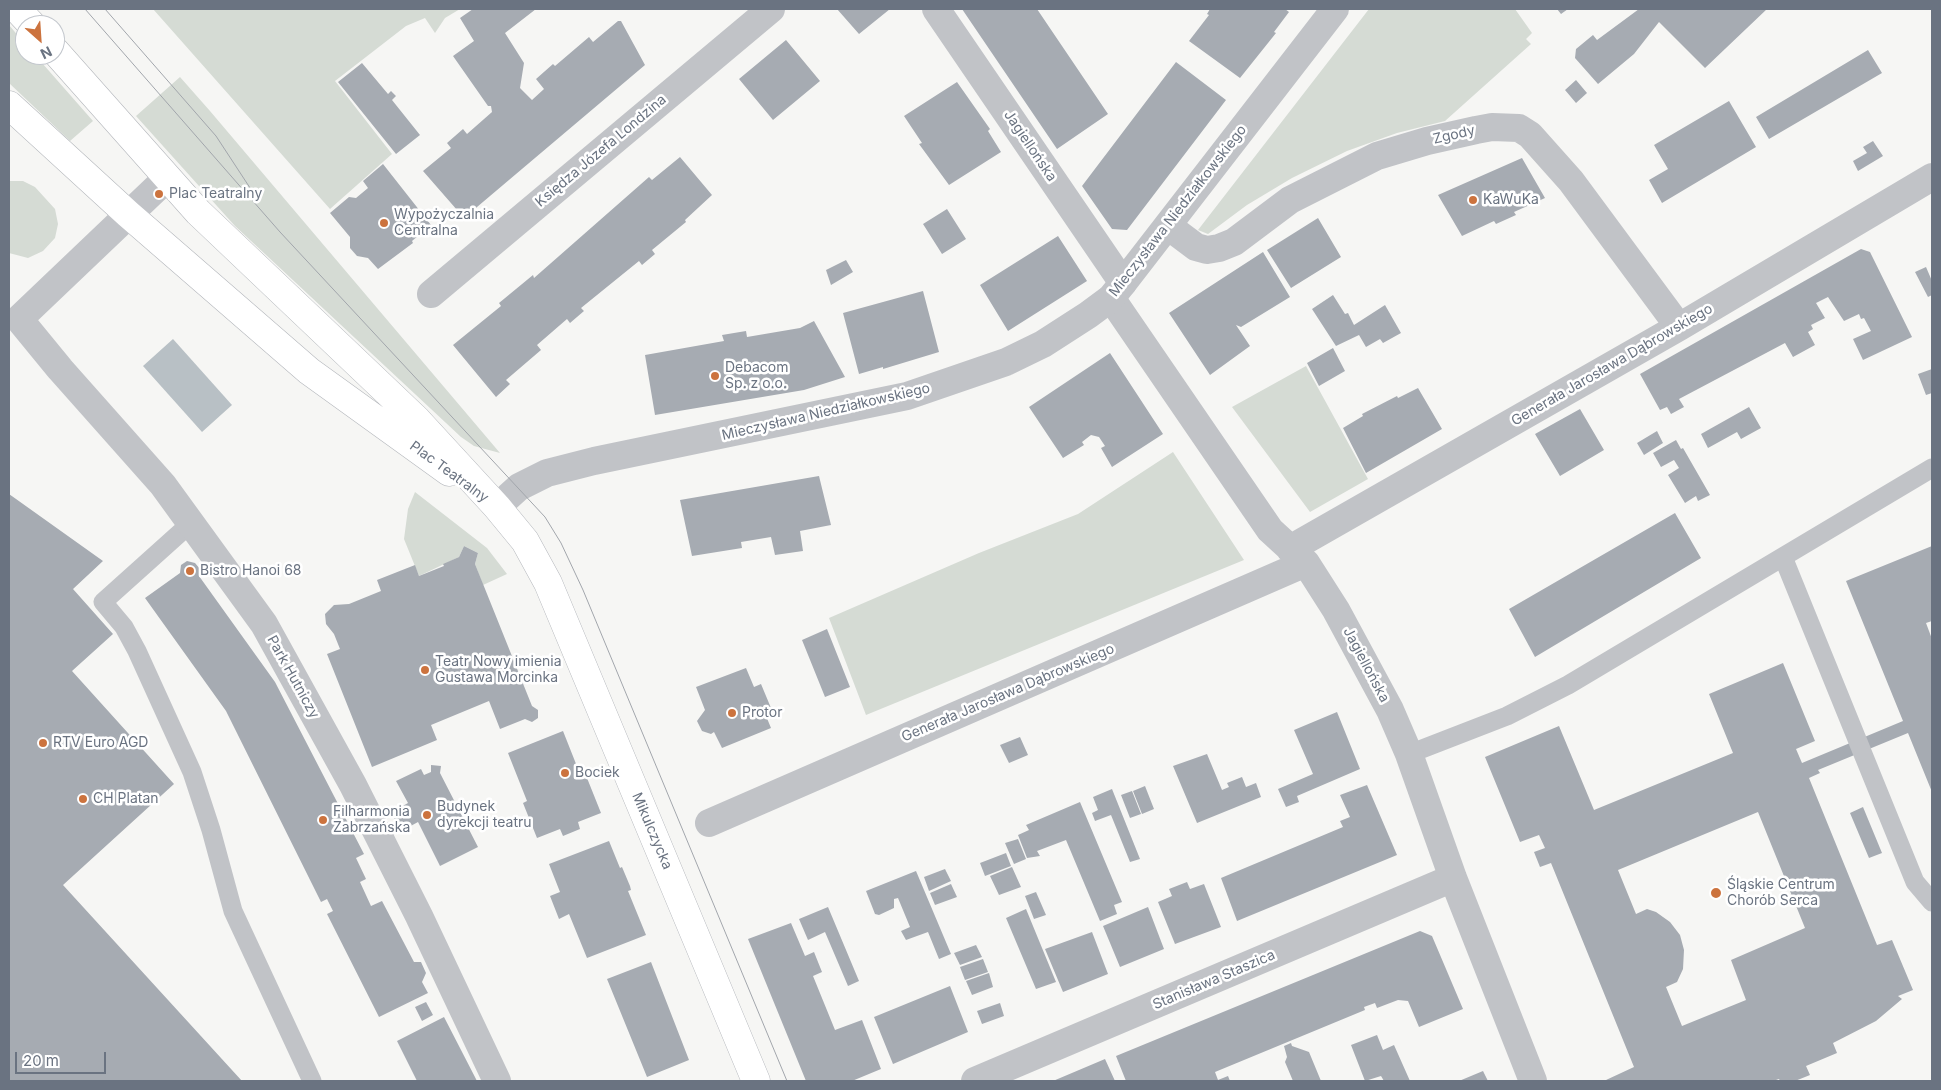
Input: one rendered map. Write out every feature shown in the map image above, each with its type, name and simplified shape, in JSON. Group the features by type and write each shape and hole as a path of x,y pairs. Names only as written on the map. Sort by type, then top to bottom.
{"main road":[{"name":"Plac Teatralny","path":"65,63 167,178 242,256 416,420 497,506"},
{"name":"Plac Teatralny","path":"9,105 128,214 309,371 497,506"},
{"name":"Mikulczycka","path":"497,506 525,541 548,582 756,1081"}],"street":[{"name":"Księdza Józefa Londzina","path":"432,294 771,9"},
{"name":"Jagiellońska","path":"936,9 1270,530 1298,556 1328,596 1386,702 1409,754 1453,878 1533,1081"},
{"name":"Mieczysława Niedziałkowskiego","path":"497,506 528,481 565,468 907,396 1006,362 1043,344 1088,315 1117,290 1335,9"},
{"name":"Zgody","path":"1168,226 1196,247 1207,250 1219,248 1234,242 1290,200 1377,156 1427,141 1476,130 1492,127 1518,128 1530,136 1570,181 1679,327"},
{"path":"14,311 128,214 167,178"},
{"name":"Generała Jarosława Dąbrowskiego","path":"709,822 1298,556 1679,327 1931,180"},
{"name":"Park Hutniczy","path":"14,311 60,369 163,485 264,624 353,786 419,916 497,1081"},
{"name":"Stanisława Staszica","path":"974,1081 1453,878"}],"lane":[{"path":"1409,754 1508,716 1568,685 1932,468"},
{"path":"191,523 103,602 124,627 192,772 211,830 233,911 312,1081"},
{"path":"1783,557 1915,882 1932,902"}],"shaded area":[{"path":"153,9 460,9 445,18 435,33 425,18 406,26 335,81 392,154 330,209"},
{"path":"1369,9 1515,9 1532,33 1526,39 1531,44 1445,121 1397,133 1347,151 1292,178 1247,205 1208,234 1198,230"},
{"path":"9,25 15,32 15,65 44,65 93,121 70,141 9,83"},
{"path":"180,77 500,453 474,446 461,437 235,226 136,116"},
{"path":"9,181 23,181 35,187 55,209 58,224 55,238 43,251 28,258 9,253"},
{"path":"173,339 232,405 202,432 143,366"},
{"path":"1306,366 1368,479 1310,512 1232,407"},
{"path":"1173,452 1244,560 866,715 829,618 979,553 1078,514"},
{"path":"415,492 487,548 507,574 483,585 475,564 478,553 464,546 459,557 419,576 404,539 408,509"}],"building":[{"path":"473,9 536,9 505,33 524,63 520,88 532,100 544,89 536,79 553,64 555,66 589,37 593,42 618,21 621,21 645,65 464,218 423,171 451,148 447,143 463,129 467,134 492,112 491,106 488,106 453,56 474,41 460,18"},
{"path":"837,9 890,9 859,34"},
{"path":"962,9 1037,9 1108,114 1057,149"},
{"path":"1210,9 1285,9 1289,12 1274,32 1276,33 1240,78 1189,41 1209,15 1207,14"},
{"path":"1557,9 1568,9 1561,14"},
{"path":"1639,9 1767,9 1705,68 1659,22 1634,54 1598,84 1575,58 1576,49 1593,35 1597,40"},
{"path":"786,40 820,81 773,120 739,79"},
{"path":"1868,50 1882,73 1769,139 1756,117"},
{"path":"1176,62 1226,100 1127,230 1112,229 1082,186"},
{"path":"362,63 388,94 391,91 396,96 392,100 420,135 396,154 338,82"},
{"path":"1576,80 1587,93 1576,103 1565,90"},
{"path":"957,82 990,129 988,131 1001,152 949,185 919,144 922,143 904,116"},
{"path":"1729,101 1756,147 1662,203 1649,180 1668,169 1654,145"},
{"path":"1873,141 1883,156 1858,171 1853,161 1867,153 1863,147"},
{"path":"680,157 712,195 685,220 686,222 652,250 655,254 642,265 639,261 581,308 584,311 570,323 567,319 537,345 541,350 506,380 510,384 496,397 453,345 501,306 499,303 533,275 534,278 649,177 652,180"},
{"path":"1522,158 1545,198 1514,212 1516,215 1496,224 1494,221 1462,236 1438,195"},
{"path":"383,164 431,225 412,241 413,243 378,269 368,258 357,256 350,248 350,237 330,213 349,197 356,198 368,188 363,181"},
{"path":"947,209 966,239 942,254 923,224"},
{"path":"1318,218 1341,257 1291,288 1267,250"},
{"path":"1058,236 1087,281 1008,331 980,285"},
{"path":"1861,249 1870,252 1912,337 1863,360 1853,339 1871,331 1864,318 1861,319 1859,314 1844,321 1828,297 1816,303 1825,318 1811,325 1813,329 1808,332 1815,345 1793,357 1785,343 1679,399 1684,407 1671,414 1667,407 1660,410 1640,374"},
{"path":"1263,252 1290,297 1241,327 1236,325 1250,346 1210,375 1169,313"},
{"path":"846,260 853,272 831,285 826,270"},
{"path":"1926,267 1932,281 1932,295 1928,297 1915,272"},
{"path":"923,291 939,352 883,369 883,367 859,374 843,313"},
{"path":"1333,295 1345,314 1348,313 1354,325 1385,305 1401,333 1383,343 1380,339 1366,347 1359,335 1336,346 1312,309"},
{"path":"814,321 845,377 804,390 655,415 645,355 724,341 722,335 746,331 747,337 800,328"},
{"path":"1333,348 1345,371 1319,386 1307,363"},
{"path":"1110,353 1163,434 1112,467 1101,448 1105,446 1099,437 1091,435 1082,442 1084,445 1063,458 1029,407"},
{"path":"1932,369 1932,393 1926,395 1918,374"},
{"path":"1418,388 1442,429 1366,473 1343,428 1363,416 1362,414 1397,396 1398,398"},
{"path":"1749,407 1761,428 1741,439 1737,432 1708,448 1701,434"},
{"path":"1580,409 1604,450 1560,476 1535,434"},
{"path":"1657,431 1663,443 1644,455 1637,443"},
{"path":"1676,440 1681,449 1683,448 1710,495 1698,501 1696,496 1685,503 1668,475 1679,468 1674,460 1661,467 1653,453"},
{"path":"819,476 831,525 800,531 803,551 775,555 771,537 741,542 742,548 692,556 680,500"},
{"name":"CH Platan","path":"9,494 103,561 73,589 113,634 72,671 174,784 63,885 242,1081 9,1081"},
{"path":"1675,513 1701,558 1535,657 1509,609"},
{"name":"Teatr Nowy imienia Gustawa Morcinka","path":"464,546 478,553 475,564 532,706 538,710 538,718 532,722 525,719 500,729 489,701 431,725 437,740 372,767 327,654 340,649 334,634 326,624 325,614 334,605 349,604 381,591 377,580 415,565 419,576 444,566 443,564 459,557"},
{"path":"1932,546 1932,621 1926,623 1932,639 1932,792 1908,733 1818,770 1820,773 1809,778 1877,945 1892,940 1913,990 1898,996 1902,999 1876,1021 1833,1043 1837,1053 1806,1066 1810,1075 1795,1081 1780,1081 1779,1079 1773,1081 1606,1081 1634,1067 1551,863 1540,867 1534,852 1545,848 1539,835 1520,842 1485,757 1559,726 1594,810 1733,753 1709,694 1783,663 1815,741 1796,749 1802,763 1903,721 1846,581","holes":["1758,812 1805,928 1731,960 1746,1000 1682,1026 1666,987 1677,982 1683,969 1684,950 1680,935 1670,922 1656,912 1647,909 1636,914 1618,870"]},
{"path":"187,561 195,563 200,569 199,576 275,682 364,854 356,858 366,879 360,882 371,906 382,901 414,962 421,962 426,973 422,982 428,993 379,1017 327,914 333,911 327,899 321,902 226,711 145,598 180,573 181,565"},
{"path":"827,629 850,687 825,697 802,640"},
{"path":"746,668 754,687 761,684 771,708 764,711 771,728 722,748 714,732 711,734 702,731 697,721 705,710 696,687"},
{"path":"1337,712 1360,769 1297,796 1299,802 1286,807 1278,789 1313,774 1294,730"},
{"path":"563,731 582,779 587,778 601,813 578,822 580,829 563,836 560,829 537,838 523,803 527,801 508,753"},
{"path":"1020,737 1028,755 1009,763 1000,745"},
{"path":"1207,754 1222,790 1229,787 1227,783 1242,777 1246,787 1256,783 1261,797 1197,823 1173,766"},
{"name":"Budynek dyrekcji teatru","path":"431,765 441,766 440,773 478,847 440,866 418,822 407,828 403,827 395,821 393,814 394,811 408,803 396,781 421,769 424,775 431,772"},
{"path":"1367,785 1397,855 1237,921 1221,878 1343,827 1340,821 1350,817 1340,795"},
{"path":"1145,786 1154,809 1142,814 1133,791"},
{"path":"1112,789 1140,859 1130,862 1111,815 1095,821 1092,813 1098,810 1093,797"},
{"path":"1132,791 1141,814 1130,818 1121,795"},
{"path":"1080,802 1122,902 1114,905 1117,914 1100,921 1066,840 1037,851 1040,856 1027,858 1018,835 1029,830 1026,825"},
{"path":"1863,807 1882,853 1869,858 1850,813"},
{"path":"1018,839 1026,859 1014,864 1005,843"},
{"path":"609,841 630,886 631,890 628,891 646,935 587,958 569,914 559,919 550,896 560,892 549,864"},
{"path":"1006,853 1011,866 985,876 980,863"},
{"path":"1012,867 1021,887 999,895 990,876"},
{"path":"945,869 951,881 929,891 924,877"},
{"path":"916,871 951,954 939,959 928,932 906,940 901,931 910,927 898,898 894,899 894,908 879,915 875,914 866,891"},
{"path":"1187,882 1190,889 1204,884 1221,927 1175,944 1158,902 1172,896 1169,889"},
{"path":"951,884 957,897 935,905 930,893"},
{"path":"1036,892 1046,915 1034,919 1025,896"},
{"path":"828,907 859,981 848,986 825,932 808,940 799,919"},
{"path":"1148,907 1164,949 1120,967 1103,926"},
{"path":"1026,909 1056,982 1036,989 1006,918"},
{"path":"791,923 805,956 814,952 822,972 813,976 835,1030 862,1020 881,1069 852,1081 806,1081 748,939"},
{"path":"1420,931 1432,936 1463,1009 1419,1027 1408,1001 1398,1000 1377,1008 1375,1003 1364,1007 1365,1010 1215,1072 1218,1080 1228,1076 1230,1081 1126,1081 1116,1056"},
{"path":"1092,932 1108,974 1063,992 1045,949"},
{"path":"976,945 982,957 960,965 954,953"},
{"path":"983,959 988,972 965,980 960,967"},
{"path":"651,962 689,1060 647,1077 607,979"},
{"path":"989,973 993,987 972,995 966,981"},
{"path":"950,986 968,1032 893,1064 874,1017"},
{"path":"426,1002 433,1015 422,1021 415,1007"},
{"path":"1000,1003 1004,1016 982,1024 977,1011"},
{"path":"444,1017 477,1081 417,1081 397,1041"},
{"path":"1377,1035 1383,1050 1394,1045 1410,1081 1384,1081 1381,1076 1365,1081 1351,1045"},
{"path":"1291,1043 1292,1046 1309,1052 1321,1081 1293,1081 1285,1062 1287,1057 1284,1046"},
{"path":"1105,1059 1115,1081 1053,1081"},
{"path":"1483,1071 1488,1081 1459,1081"}],"tram line":[{"path":"85,9 280,232 545,517 561,543 583,590 787,1081"},
{"path":"105,9 216,136 256,197"}],"place":[{"name":"Plac Teatralny","path":"159,194"},
{"name":"KaWuKa","path":"1473,200"},
{"name":"Wypożyczalnia Centralna","path":"384,223"},
{"name":"Debacom Sp. z o.o.","path":"715,376"},
{"name":"Bistro Hanoi 68","path":"190,571"},
{"name":"Teatr Nowy imienia Gustawa Morcinka","path":"425,670"},
{"name":"Protor","path":"732,713"},
{"name":"RTV Euro AGD","path":"43,743"},
{"name":"Bociek","path":"565,773"},
{"name":"CH Platan","path":"83,799"},
{"name":"Budynek dyrekcji teatru","path":"427,815"},
{"name":"Filharmonia Zabrzańska","path":"323,820"},
{"name":"Śląskie Centrum Chorób Serca","path":"1716,893"}]}
